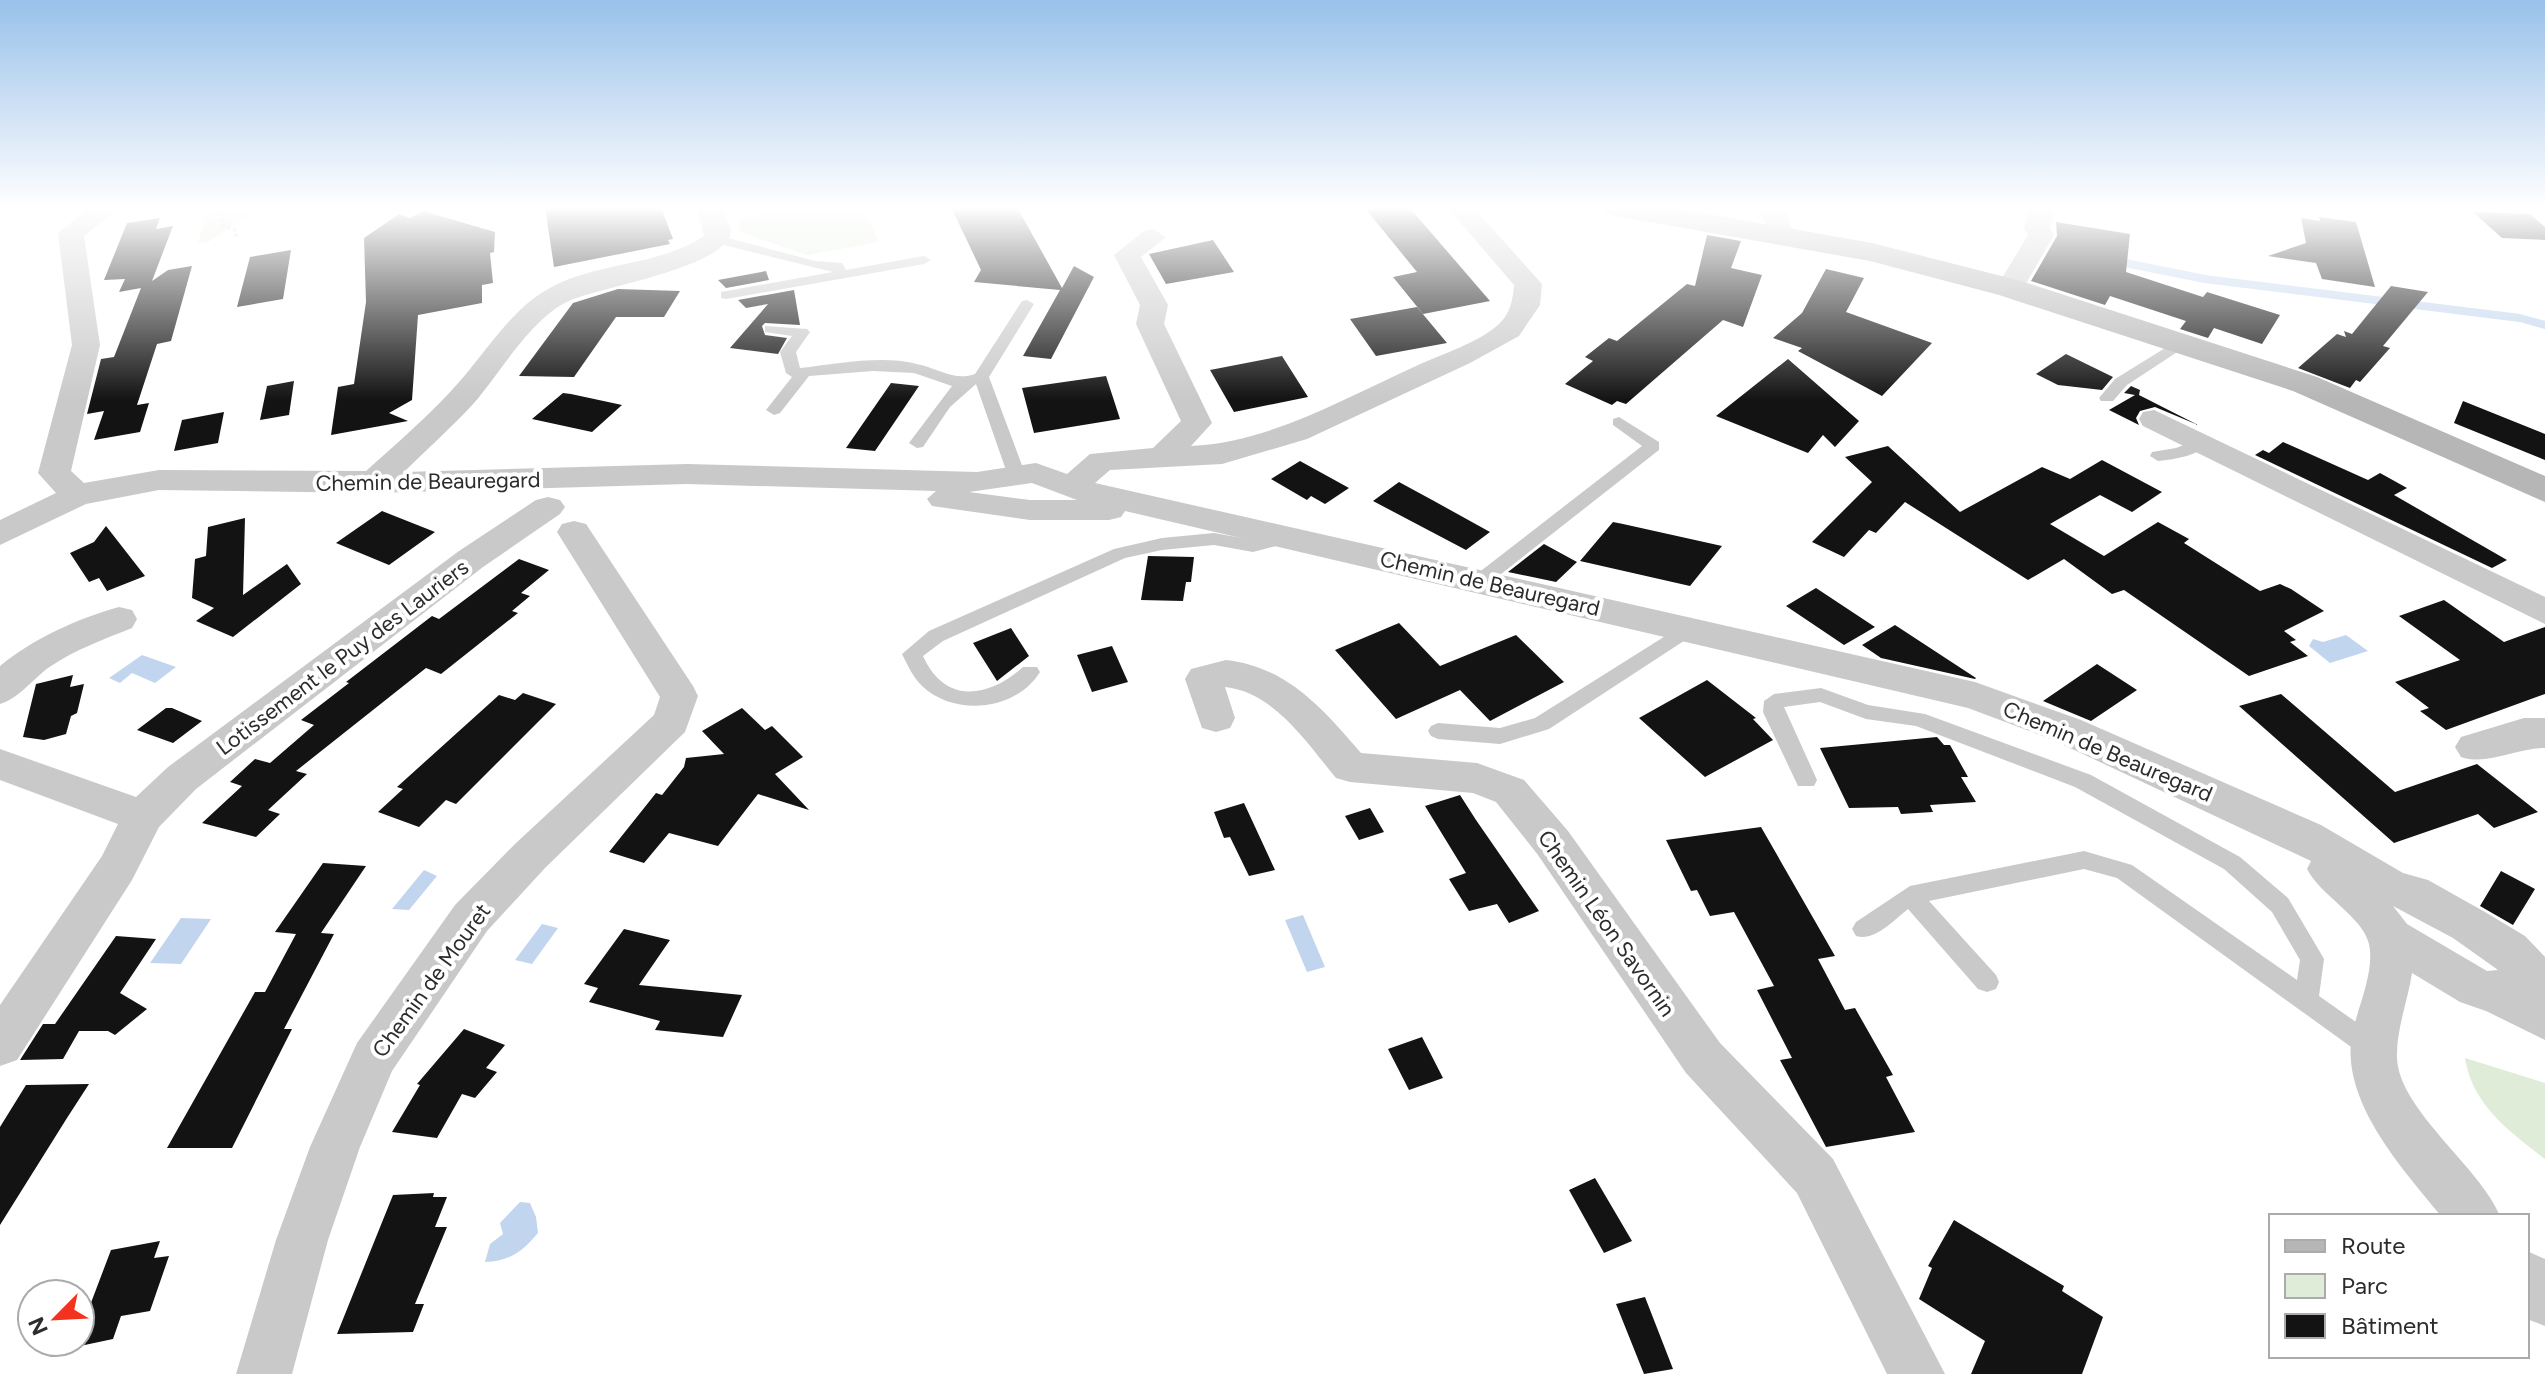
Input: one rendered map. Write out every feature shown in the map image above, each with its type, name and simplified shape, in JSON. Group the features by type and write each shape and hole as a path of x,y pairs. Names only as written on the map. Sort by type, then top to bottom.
{"main road":[{"path":"1945,271 2183,342 2376,413 2545,490"}],"street":[{"path":"76,271 86,345 54,473 77,495"},
{"path":"373,483 462,398 521,327 552,298 583,284 634,271"},
{"path":"1136,271 1154,305 1150,324 1176,373 1197,423 1163,456"},
{"path":"1071,488 1101,461 1222,454 1296,432 1460,357 1509,330 1526,305 1528,284 1516,271"},
{"path":"2010,288 2020,271"},
{"path":"2154,419 2545,612"},
{"name":"Chemin de Beauregard","path":"0,534 77,495 159,480 373,483 553,506 597,478 687,474 977,482 1036,473 1071,488 1807,659 1941,701 2285,844 2383,909"},
{"path":"553,506 576,516 597,478"},
{"name":"Chemin de Beauregard","path":"867,481 959,503 1030,510 1172,510"},
{"name":"Lotissement le Puy des Lauriers","path":"0,1045 117,868 143,816 182,778 471,559 553,506"},
{"name":"Chemin de Mouret","path":"264,1374 306,1227 335,1147 374,1058 471,918 530,856 671,722 677,710 679,696 553,506"},
{"path":"0,690 16,671 38,654 119,619"},
{"name":"Chemin Léon Savornin","path":"1216,718 1204,679 1216,673 1265,680 1305,716 1350,767 1477,778 1510,791 1553,843 1703,1058 1815,1176 1917,1374"},
{"path":"2475,747 2524,733 2545,733"},
{"path":"0,764 143,816"},
{"path":"2383,909 2413,893 2509,950 2521,980 2545,1019"},
{"path":"2383,909 2447,974"},
{"path":"2383,909 2391,973 2372,1062 2389,1105 2472,1214"},
{"path":"2377,1034 2405,992 2447,974 2521,980"},
{"path":"2529,1280 2545,1299"}],"lane":[{"path":"726,295 839,271"},
{"path":"917,443 962,384 981,377 1027,304"},
{"path":"770,329 802,332 788,352 794,373 873,366 916,368 962,384"},
{"path":"2107,398 2121,382 2183,342"},
{"path":"774,410 804,372"},
{"path":"981,377 1017,476"},
{"path":"1480,581 1653,446 1619,422"},
{"path":"2158,456 2180,453 2202,443"},
{"path":"1030,672 1010,689 974,699 938,692 918,671 912,654 936,636 1120,553 1214,539 1253,546 1274,541 1279,534"},
{"path":"1438,731 1500,736 1542,724 1686,630"},
{"path":"1806,780 1773,712 1774,701 1801,695 1821,695 1866,712 1918,719 2083,781 2232,863 2280,905 2312,959 2306,1000"},
{"path":"1864,929 1910,895 2084,860 2124,871 2306,1000 2377,1034"},
{"path":"1910,895 1987,982"}],"green space":[{"path":"2465,1058 2545,1083 2545,1159 2494,1116 2476,1090"}],"water":[{"path":"2346,635 2368,651 2330,663 2309,646 2313,639 2323,642"},
{"path":"142,655 176,667 155,683 132,673 120,683 109,678"},
{"path":"424,870 437,876 409,910 392,909"},
{"path":"1303,915 1325,967 1307,972 1285,920"},
{"path":"181,918 211,919 181,964 150,963"},
{"path":"542,924 558,928 532,964 515,960"},
{"path":"520,1202 530,1203 538,1233 515,1254 502,1260 485,1262 490,1244 503,1234 500,1223"}],"building":[{"path":"108,271 156,271 152,281 166,271 191,271 171,341 157,344 137,405 149,403 140,432 94,440 104,411 87,414 101,359 114,357 141,288 119,292 125,279 104,280"},
{"path":"246,271 288,271 283,299 237,307"},
{"path":"365,271 492,271 493,283 482,285 482,303 418,315 412,400 389,413 408,421 331,435 338,387 354,384 366,302"},
{"path":"766,271 769,280 726,288 718,280"},
{"path":"980,271 1053,271 1062,288 1071,271 1083,271 1094,277 1051,359 1023,356 1060,290 974,282"},
{"path":"1159,271 1234,272 1166,284"},
{"path":"1464,271 1490,301 1423,314 1393,277 1417,272"},
{"path":"1699,271 1745,271 1762,275 1743,327 1723,320 1626,404 1617,401 1612,405 1565,384 1593,361 1585,357 1609,338 1617,341 1687,284 1695,286"},
{"path":"1825,271 1835,271 1864,278 1846,312 1932,343 1882,396 1798,351 1802,348 1773,338 1802,313"},
{"path":"2037,271 2126,271 2203,297 2207,292 2280,315 2262,344 2214,328 2208,338 2180,329 2186,321 2110,296 2105,305 2031,281"},
{"path":"2319,271 2370,271 2375,287 2322,279"},
{"path":"2391,286 2428,292 2383,346 2390,348 2360,382 2356,380 2350,388 2298,368 2337,334 2346,337 2344,331 2352,334"},
{"path":"618,289 680,291 664,317 616,317 574,377 519,376 573,303"},
{"path":"794,290 800,325 765,323 762,326 765,335 787,338 778,354 730,348 768,304 746,308 738,300"},
{"path":"1417,307 1447,343 1376,356 1350,319"},
{"path":"2066,354 2113,377 2102,390 2058,385 2036,374"},
{"path":"1282,356 1308,397 1234,412 1210,370"},
{"path":"1788,359 1859,421 1835,447 1823,435 1808,453 1716,416"},
{"path":"1106,376 1120,419 1034,433 1022,388"},
{"path":"294,381 289,415 260,420 267,386"},
{"path":"891,383 919,386 875,451 846,448"},
{"path":"2131,386 2140,390 2139,395 2198,425 2155,407 2140,411 2136,418 2139,425 2109,410 2135,395 2124,393"},
{"path":"563,393 622,405 592,432 532,419"},
{"path":"2463,401 2545,434 2545,460 2454,423"},
{"path":"224,412 218,443 174,451 182,420"},
{"path":"2283,442 2368,480 2380,473 2407,488 2394,495 2507,560 2492,568 2255,455 2263,450 2269,453"},
{"path":"1888,446 1960,512 2042,467 2070,479 2102,460 2162,492 2132,512 2100,495 2050,524 2104,556 2158,522 2189,539 2184,543 2260,591 2280,584 2291,589 2324,611 2284,631 2296,640 2290,642 2308,656 2249,676 2124,590 2112,594 2064,559 2028,580 1905,502 1876,533 1869,530 1844,557 1812,542 1872,482 1845,457"},
{"path":"1300,461 1349,488 1325,504 1311,496 1307,500 1271,479"},
{"path":"1399,482 1490,532 1466,550 1373,501"},
{"path":"382,511 435,532 389,565 336,543"},
{"path":"245,518 243,595 287,564 301,584 233,637 196,621 214,608 192,598 195,559 206,556 208,527"},
{"path":"1613,522 1722,546 1690,586 1580,561"},
{"path":"106,526 145,576 107,591 99,578 89,582 70,553 94,542"},
{"path":"1544,544 1577,562 1556,582 1508,572"},
{"path":"1148,556 1194,557 1191,582 1186,582 1183,601 1141,600"},
{"path":"519,559 549,570 521,593 530,596 512,611 518,613 441,674 426,668 296,771 307,774 268,810 280,814 256,837 202,823 242,786 230,782 255,759 270,763 314,725 301,720 349,683 346,682 432,616 439,619"},
{"path":"1816,588 1875,627 1844,645 1786,606"},
{"path":"2444,600 2504,642 2545,627 2545,694 2446,730 2420,711 2429,708 2395,682 2460,660 2399,616"},
{"path":"1399,623 1440,666 1516,635 1564,682 1490,721 1460,690 1396,719 1335,650"},
{"path":"1895,625 1976,678 1881,658 1862,645"},
{"path":"1011,628 1029,656 997,681 973,643"},
{"path":"1112,646 1128,682 1092,692 1077,655"},
{"path":"2097,664 2137,690 2091,721 2043,701"},
{"path":"73,675 70,687 84,684 77,713 71,716 66,734 44,740 23,737 36,684"},
{"path":"1707,680 1756,718 1753,719 1773,740 1705,777 1639,718"},
{"path":"523,693 556,704 456,804 446,800 419,827 378,812 403,789 397,787 499,695 515,700"},
{"path":"2281,694 2395,792 2477,764 2538,812 2494,828 2478,814 2394,843 2239,706"},
{"path":"166,708 202,721 173,743 137,730"},
{"path":"742,708 765,730 772,726 803,757 775,774 809,810 758,794 718,846 669,833 644,863 609,852 656,793 662,795 684,767 686,758 724,754 702,731"},
{"path":"1937,737 1944,745 1950,745 1968,777 1961,777 1976,802 1930,805 1933,812 1901,814 1898,807 1849,808 1820,748"},
{"path":"1460,795 1539,911 1509,923 1497,904 1469,911 1449,879 1466,873 1425,806"},
{"path":"1244,803 1275,870 1249,876 1230,837 1224,838 1214,812"},
{"path":"1370,808 1384,832 1359,840 1345,816"},
{"path":"1761,827 1835,956 1818,959 1845,1010 1855,1008 1893,1075 1886,1077 1915,1132 1826,1147 1780,1060 1792,1058 1757,990 1774,986 1734,912 1710,916 1697,890 1691,891 1666,840"},
{"path":"323,863 366,866 321,933 334,934 284,1029 292,1029 232,1148 167,1148 255,992 265,992 296,934 275,932"},
{"path":"2501,871 2535,889 2513,925 2480,906"},
{"path":"624,929 670,940 639,985 742,995 723,1037 655,1030 660,1021 589,1002 598,988 584,984"},
{"path":"116,936 156,939 120,993 147,1009 115,1035 108,1031 79,1031 63,1059 20,1060 43,1024 55,1024"},
{"path":"464,1029 505,1045 486,1068 497,1072 475,1098 462,1094 437,1138 392,1132 420,1085 417,1084"},
{"path":"1422,1037 1443,1078 1409,1090 1388,1049"},
{"path":"89,1084 0,1225 0,1127 26,1085"},
{"path":"1595,1178 1632,1241 1604,1253 1569,1190"},
{"path":"434,1193 433,1197 447,1197 435,1227 447,1227 415,1304 424,1304 413,1332 337,1334 393,1195"},
{"path":"1954,1220 2064,1286 2062,1291 2103,1317 2082,1374 1971,1374 1985,1341 1919,1299 1932,1268 1928,1266"},
{"path":"160,1241 154,1258 169,1256 150,1311 121,1316 113,1339 96,1343 96,1290 111,1250"},
{"path":"1645,1297 1673,1369 1644,1374 1616,1304"}],"waterway":[{"path":"2166,271 2205,279 2520,318 2545,325"}]}
